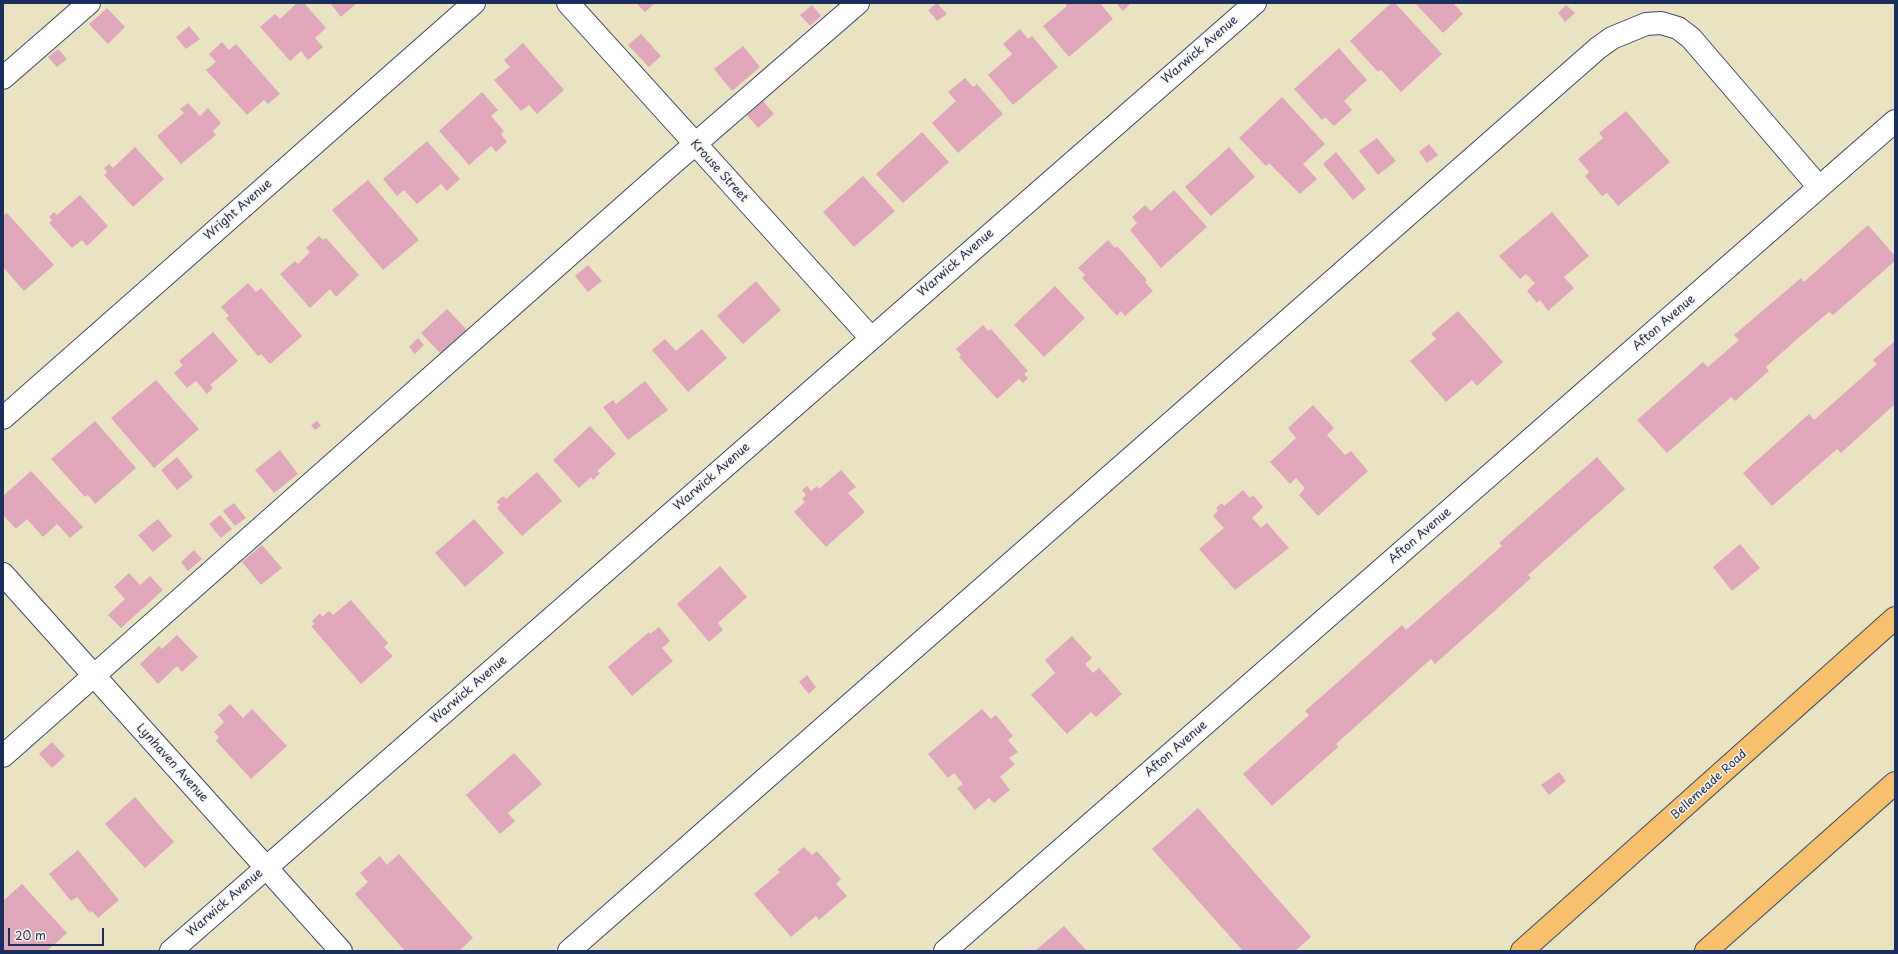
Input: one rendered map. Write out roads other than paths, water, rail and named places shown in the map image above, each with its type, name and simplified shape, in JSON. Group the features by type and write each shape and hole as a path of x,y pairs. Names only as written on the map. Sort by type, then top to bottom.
{"main road":[{"name":"Bellemeade Road","path":"1522,951 1895,618"},
{"path":"1706,951 1895,783"}],"street":[{"path":"3,78 89,3"},
{"name":"Wright Avenue","path":"3,418 474,3"},
{"name":"Krouse Street","path":"568,3 871,338"},
{"path":"3,756 695,144 858,3"},
{"name":"Warwick Avenue","path":"171,951 1255,3"},
{"path":"570,951 1592,53 1612,38 1646,24 1661,23 1678,28 1691,38 1819,187"},
{"name":"Afton Avenue","path":"946,951 1895,121"},
{"name":"Lynhaven Avenue","path":"3,574 341,951"}]}
